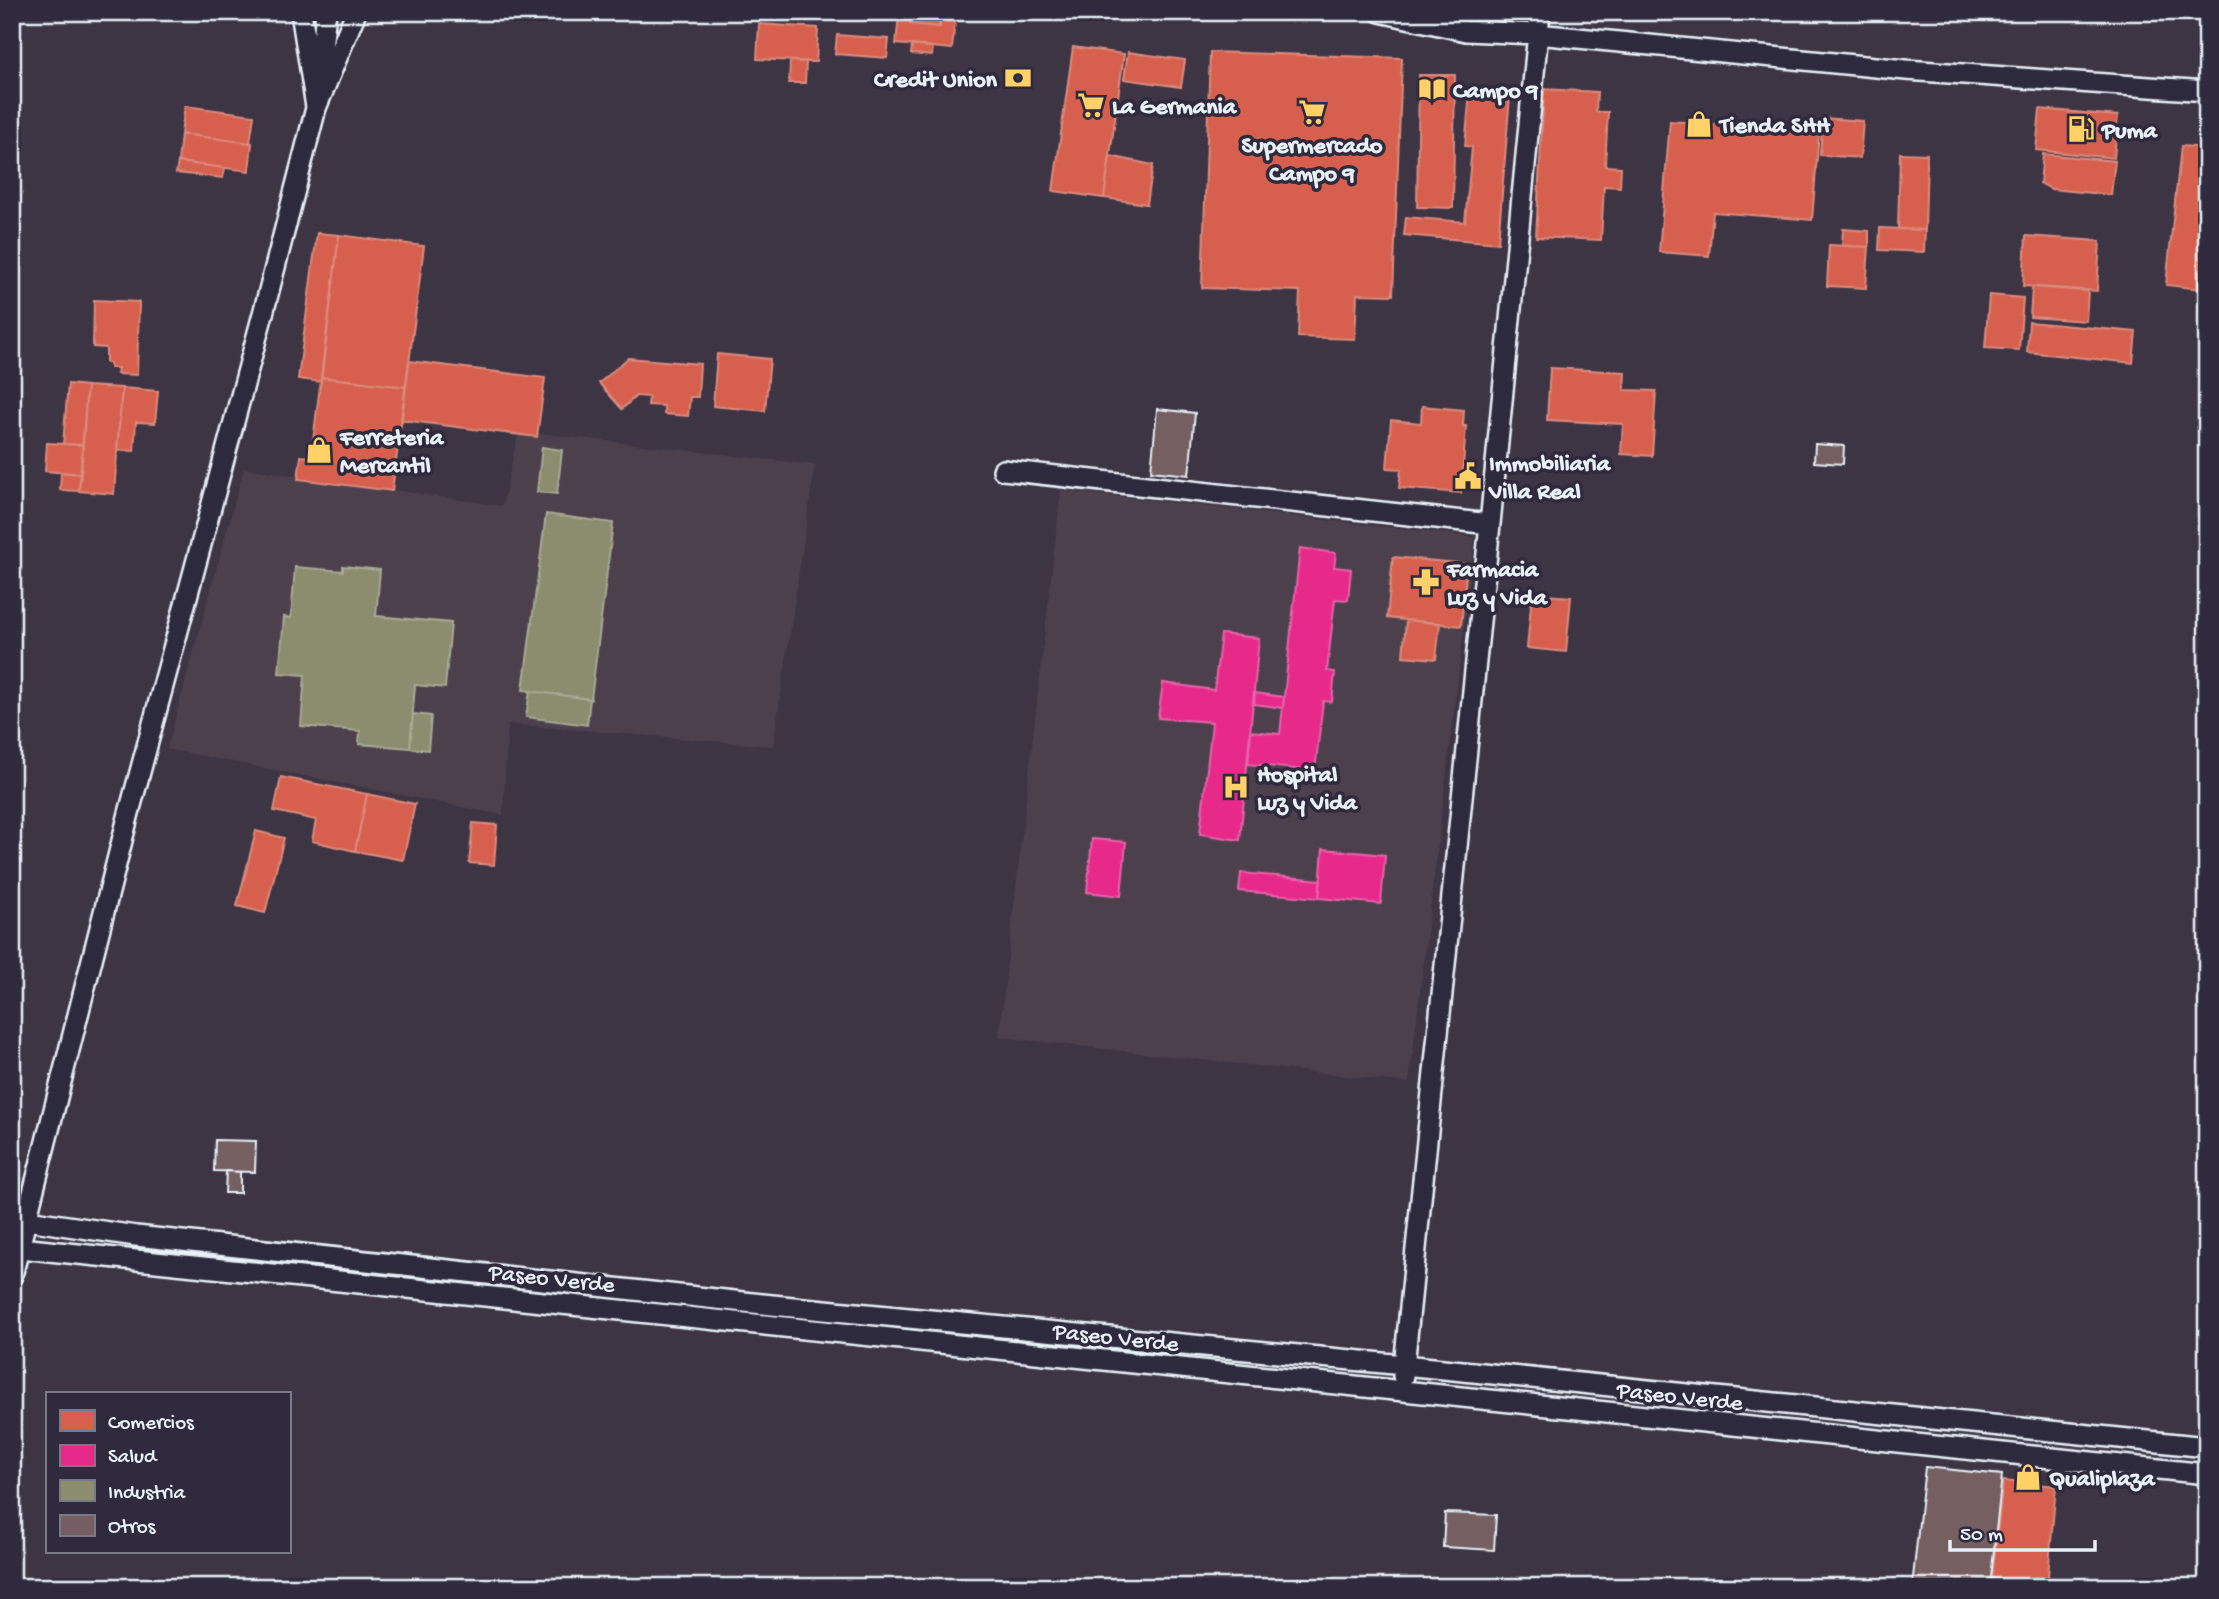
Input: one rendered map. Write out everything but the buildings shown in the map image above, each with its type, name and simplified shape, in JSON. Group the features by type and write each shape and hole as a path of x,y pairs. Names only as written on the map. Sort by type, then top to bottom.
{"street":[{"path":"301,12 316,108"},
{"path":"316,108 326,12"},
{"path":"12,1276 129,813 316,108 356,12"},
{"path":"1380,12 1466,31 1537,34 1906,70 2207,91"},
{"path":"1402,1391 1540,12"},
{"path":"1003,470 1490,524"},
{"name":"Paseo Verde","path":"27,1220 770,1315 1402,1391 2207,1474"},
{"name":"Paseo Verde","path":"20,1248 770,1315 1404,1365 2207,1447"},
{"path":"1887,1441 1890,1415"}],"shaded area":[{"path":"519,431 815,465 773,746 508,724 503,815 167,749 244,468 502,506"},
{"name":"Hospital Luz y Vida","path":"1061,490 1475,537 1409,1083 999,1037"}],"place":[{"name":"Credit Union","path":"1018,78"},
{"name":"Campo 9","path":"1432,89"},
{"name":"La Germania","path":"1091,105"},
{"name":"Supermercado Campo 9","path":"1312,112"},
{"name":"Tienda SHH","path":"1699,124"},
{"name":"Puma","path":"2081,129"},
{"name":"Ferreteria Mercantil","path":"319,450"},
{"name":"Immobiliaria Villa Real","path":"1468,476"},
{"name":"Farmacia Luz y Vida","path":"1426,582"},
{"name":"Hospital Luz y Vida","path":"1236,787"},
{"name":"Qualiplaza","path":"2028,1477"}]}
